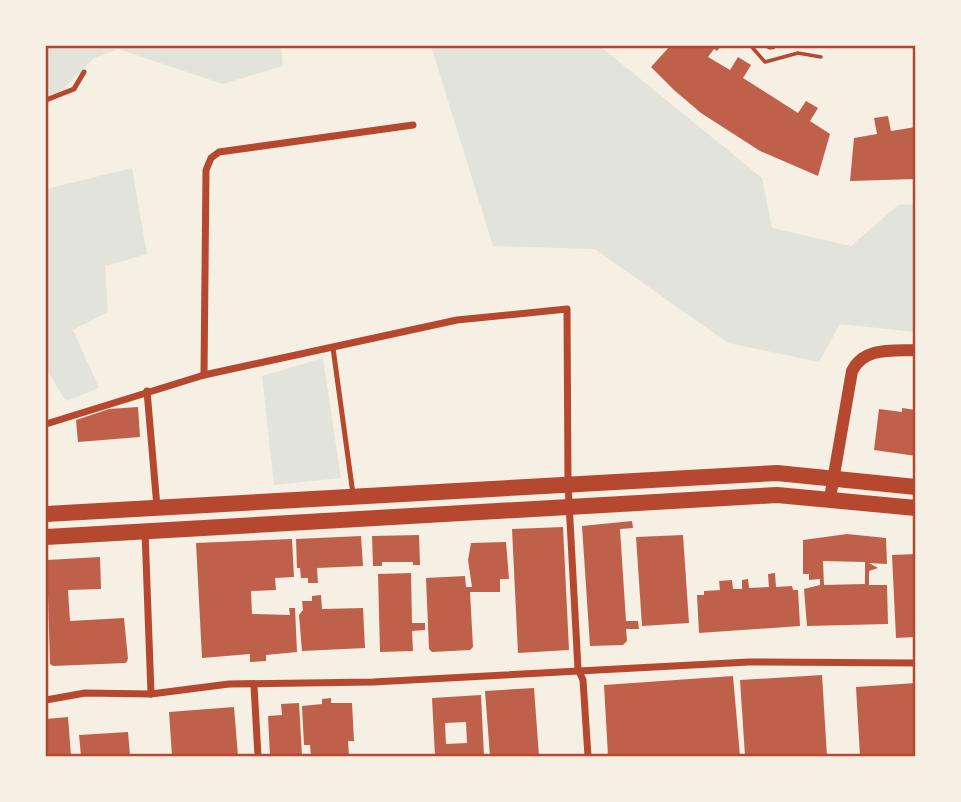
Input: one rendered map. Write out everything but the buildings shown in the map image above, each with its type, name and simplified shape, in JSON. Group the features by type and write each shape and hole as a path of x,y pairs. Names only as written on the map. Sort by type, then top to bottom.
{"highway":[{"path":"46,514 777,473 835,476 915,486"},
{"path":"46,537 570,509 777,495 915,508"}],"street":[{"path":"204,375 205,170 211,158 219,152 413,125"},
{"path":"46,424 204,375 457,320 567,309 568,484 578,669 583,680 588,757"},
{"path":"830,498 852,371 857,361 875,352 915,350"},
{"path":"147,391 158,508"},
{"path":"145,531 151,694"},
{"path":"46,700 85,693 151,694 229,684 254,686 578,669 790,662 915,663"},
{"path":"254,686 258,757"}],"lane":[{"path":"46,100 74,89 84,72"},
{"path":"333,348 354,498"}],"path":[{"path":"751,46 765,62 798,53 821,57"},
{"path":"858,46 888,46"}],"shaded area":[{"path":"46,46 281,46 283,66 223,84 118,49 94,58 46,106"},
{"path":"431,46 600,46 762,178 772,228 851,246 898,205 915,204 915,332 840,324 819,362 728,343 595,249 493,246"},
{"path":"132,168 147,254 105,266 108,312 73,330 99,388 66,401 46,369 46,189"},
{"path":"323,358 341,478 274,485 262,376"}]}
